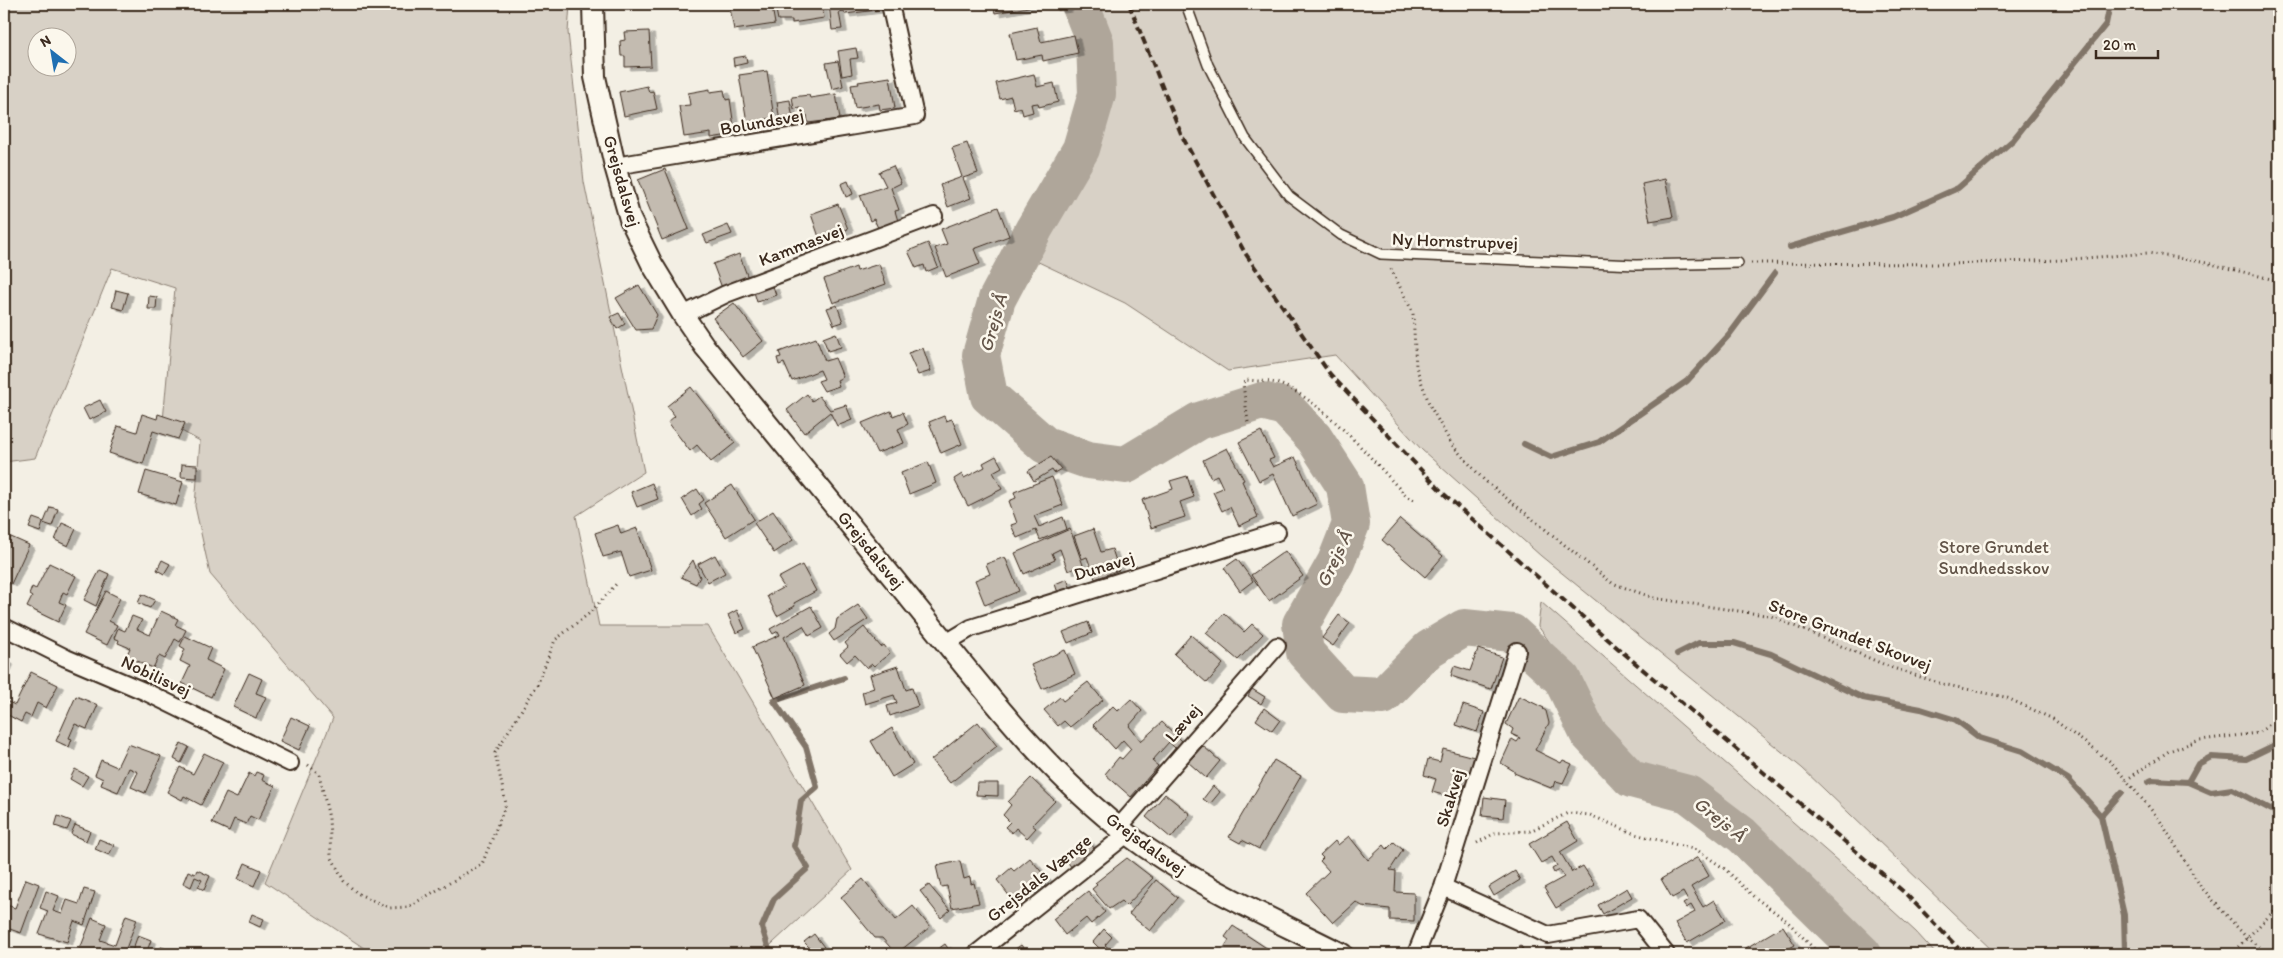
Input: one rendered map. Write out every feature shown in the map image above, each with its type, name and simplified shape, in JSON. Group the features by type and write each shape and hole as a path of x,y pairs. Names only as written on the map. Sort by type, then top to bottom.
{"street":[{"name":"Grejsdalsvej","path":"593,4 596,77 615,166 630,220 652,264 705,347 1000,710 1057,774 1123,831 1172,866 1342,954"},
{"name":"Bolundsvej","path":"615,166 915,116 890,4"},
{"name":"Kammasvej","path":"683,315 726,294 934,216"},
{"name":"Dunavej","path":"946,643 971,628 1277,532"},
{"name":"Nobilisvej","path":"4,627 66,658 146,692 290,763"},
{"name":"Lævej","path":"1123,831 1277,646"},
{"name":"Skakvej","path":"1416,954 1444,887 1517,651"},
{"name":"Grejsdals Vænge","path":"976,954 1123,831"},
{"path":"1444,887 1548,935 1638,919 1666,954"}],"lane":[{"name":"Ny Hornstrupvej","path":"1186,4 1208,65 1245,138 1289,196 1341,235 1381,254 1636,265 1738,263"}],"path":[{"path":"1738,263 1949,264 2061,260 2148,253 2207,263 2279,281"},
{"name":"Store Grundet Skovvej","path":"1381,254 1397,278 1413,313 1416,367 1430,406 1452,445 1484,480 1612,583 1654,598 1771,616 1890,667 1942,684 2005,697 2053,719 2111,762 2160,818 2201,887 2247,938 2268,954"},
{"path":"1248,422 1243,384 1246,380 1276,383 1302,396 1327,414 1407,497 1415,500"},
{"path":"290,763 306,763 318,774 329,818 331,856 344,881 357,893 389,908 408,907 482,864 506,804 495,753 537,685 555,640 591,612 616,583"},
{"path":"2126,780 2169,751 2200,740 2258,733 2279,718"},
{"path":"1454,854 1496,833 1530,831 1568,813 1590,815 1634,834 1697,850 1725,869 1753,896 1787,921 1819,954"},
{"path":"2231,954 2279,906"}],"green space":[{"path":"4,4 570,4 568,32 584,182 644,472 576,516 599,626 708,626 852,870 761,954 373,954 265,882 333,718 210,574 195,506 200,441 163,421 175,288 112,268 35,458 4,462"},
{"name":"Store Grundet Sundhedsskov","path":"1069,4 2279,4 2279,954 1996,954 1802,768 1541,556 1422,450 1335,355 1228,371 1125,303 1011,249 1083,115 1088,66"},
{"path":"1541,602 1856,877 1916,932 1936,954 1881,954 1743,818 1693,785 1627,762 1602,731 1565,664 1538,626"}],"building":[{"path":"745,4 775,4 772,7 775,24 734,30 730,8 745,6"},
{"path":"822,4 824,18 792,23 792,20 778,20 775,5"},
{"path":"829,4 876,4 877,10 845,14 844,11 839,12 842,29 832,30"},
{"path":"993,4 1033,4 1034,6 995,13"},
{"path":"1056,4 1066,4 1067,9 1058,10"},
{"path":"1037,27 1041,42 1074,35 1078,53 1043,61 1042,55 1016,60 1010,33"},
{"path":"649,31 651,66 625,67 625,56 621,56 620,41 625,40 624,32"},
{"path":"856,48 858,58 850,59 852,74 842,76 838,51"},
{"path":"746,56 747,63 734,66 733,58"},
{"path":"838,61 843,86 832,89 826,63"},
{"path":"767,71 774,118 747,122 739,75"},
{"path":"1034,74 1037,87 1054,83 1058,102 1039,107 1038,103 1031,104 1033,112 1023,115 1021,107 1014,109 1011,96 1000,99 996,83"},
{"path":"890,77 895,108 880,110 879,104 855,108 851,85 859,84 858,82"},
{"path":"647,86 649,92 653,91 657,109 624,116 619,92"},
{"path":"710,89 710,92 724,90 726,100 730,99 735,134 711,138 711,133 684,137 679,106 690,105 688,93"},
{"path":"836,94 840,119 808,123 807,115 802,116 800,108 794,109 792,97 809,95 810,98"},
{"path":"790,100 794,127 781,129 777,102"},
{"path":"967,143 978,173 963,178 971,198 948,207 940,185 962,177 952,148"},
{"path":"893,166 901,183 891,188 899,210 895,211 898,221 878,228 874,219 870,221 860,195 886,186 879,172"},
{"path":"665,169 689,229 662,240 638,180"},
{"path":"1665,179 1673,217 1650,221 1642,184"},
{"path":"848,181 853,194 846,197 841,184"},
{"path":"838,204 848,229 820,240 811,214"},
{"path":"998,207 1009,236 974,249 980,264 946,277 935,248 947,244 941,229"},
{"path":"728,225 732,234 707,243 703,235"},
{"path":"815,241 819,251 806,256 802,245"},
{"path":"928,243 938,267 926,272 924,265 916,268 908,251"},
{"path":"739,254 748,278 722,288 713,264"},
{"path":"879,264 886,284 833,303 824,279 856,267 857,271"},
{"path":"639,285 657,315 651,329 636,330 616,298"},
{"path":"773,286 776,295 757,302 754,292"},
{"path":"116,290 128,293 123,310 112,307"},
{"path":"149,296 157,297 156,309 148,309"},
{"path":"734,303 763,341 743,357 713,318"},
{"path":"837,305 843,322 834,325 827,308"},
{"path":"619,313 625,324 617,329 610,317"},
{"path":"836,333 841,347 828,351 823,338"},
{"path":"816,338 825,361 835,358 843,377 837,380 839,386 824,391 818,381 824,379 820,370 792,381 784,363 779,365 777,358 781,357 779,352"},
{"path":"923,348 931,371 918,375 908,353"},
{"path":"691,387 735,443 711,462 697,445 690,451 668,422 675,416 667,406"},
{"path":"807,394 812,401 819,396 830,410 846,405 852,420 837,426 830,412 804,433 787,410"},
{"path":"100,400 106,412 89,420 83,408"},
{"path":"891,411 893,416 903,412 908,424 898,429 904,443 877,453 862,423"},
{"path":"142,414 157,419 158,414 185,423 178,439 153,431 143,464 109,453 118,426 137,432"},
{"path":"944,416 946,421 952,419 962,444 941,453 929,422"},
{"path":"1261,431 1274,458 1269,460 1273,467 1295,457 1317,504 1292,516 1273,474 1259,481 1239,442"},
{"path":"1227,448 1244,480 1242,481 1258,517 1239,526 1230,507 1222,511 1213,492 1223,488 1217,475 1211,478 1203,460"},
{"path":"996,456 1002,467 993,472 1002,489 968,506 954,479 962,474 964,478 985,467 983,463"},
{"path":"1051,457 1061,469 1054,473 1052,470 1034,481 1028,471"},
{"path":"928,462 936,483 909,494 901,473"},
{"path":"182,464 197,465 197,478 181,477"},
{"path":"146,471 183,482 176,505 139,494"},
{"path":"1187,476 1194,497 1180,502 1185,517 1151,528 1142,500 1173,489 1170,481"},
{"path":"1052,477 1063,505 1034,516 1039,527 1063,517 1067,529 1040,540 1036,530 1017,538 1011,525 1017,523 1009,501 1016,498 1014,492"},
{"path":"652,483 658,499 637,507 631,492"},
{"path":"732,485 754,519 726,537 704,503"},
{"path":"697,489 704,500 699,504 702,509 692,516 682,499"},
{"path":"50,507 58,509 52,526 43,523 40,532 29,528 33,518 44,522"},
{"path":"773,511 793,540 774,553 754,523"},
{"path":"1400,519 1443,556 1425,577 1382,540"},
{"path":"62,523 76,529 68,546 55,540"},
{"path":"618,525 621,534 637,528 651,570 629,577 621,552 603,557 595,533"},
{"path":"1070,529 1083,565 1068,571 1060,549 1052,553 1055,560 1024,574 1015,553"},
{"path":"1093,529 1101,552 1112,549 1119,570 1095,579 1087,557 1082,559 1074,536"},
{"path":"11,537 29,545 11,584 4,580 4,550"},
{"path":"1285,551 1303,576 1269,601 1251,575"},
{"path":"715,555 725,573 708,582 698,564"},
{"path":"1005,557 1019,591 985,605 975,580 990,574 986,564"},
{"path":"1237,559 1253,581 1240,591 1224,568"},
{"path":"162,560 170,564 164,574 157,570"},
{"path":"693,560 700,577 696,584 681,577"},
{"path":"49,563 76,576 67,594 63,592 59,602 66,605 58,622 27,607 32,597 29,595 32,587 36,589"},
{"path":"802,565 816,591 794,603 795,606 777,616 767,596 784,587 778,578"},
{"path":"100,570 109,574 96,606 84,600"},
{"path":"1067,579 1071,589 1058,593 1055,584"},
{"path":"106,591 120,598 109,621 117,625 107,645 84,634"},
{"path":"142,594 155,600 150,608 138,603"},
{"path":"858,605 868,619 834,641 829,634 835,629 837,619"},
{"path":"811,606 823,628 809,636 803,626 784,637 805,685 775,698 752,647 780,635 778,631 773,634 770,629"},
{"path":"737,610 745,629 736,633 728,615"},
{"path":"161,611 178,619 175,625 186,630 180,642 175,639 165,659 159,656 153,668 133,659 132,662 125,659 130,648 118,643 119,640 114,638 118,628 125,631 132,616 142,620 137,629 150,635"},
{"path":"1224,613 1244,632 1252,624 1263,634 1238,660 1206,633"},
{"path":"1339,615 1350,623 1333,646 1322,638"},
{"path":"1088,622 1092,633 1068,643 1063,632"},
{"path":"864,627 881,647 884,645 890,653 874,666 872,664 867,668 855,655 847,662 840,654 848,647 845,643"},
{"path":"1191,635 1223,664 1207,683 1174,654"},
{"path":"185,636 211,648 206,660 224,669 211,697 182,683 190,666 180,661 185,649 180,646"},
{"path":"1478,649 1502,657 1491,689 1451,676 1454,666 1470,671"},
{"path":"1065,650 1075,674 1042,689 1031,665"},
{"path":"4,659 8,662 4,671"},
{"path":"898,666 906,690 912,688 918,706 890,716 887,706 897,703 894,695 865,704 862,692 874,688 870,675"},
{"path":"31,672 58,685 46,708 37,703 31,717 25,714 21,722 4,713 4,705 6,701 15,705"},
{"path":"249,673 262,679 256,693 266,697 256,718 233,707"},
{"path":"1088,682 1103,700 1070,727 1064,721 1058,726 1044,710 1060,697 1063,701"},
{"path":"1252,689 1265,697 1261,704 1248,696"},
{"path":"76,696 98,705 87,729 75,724 69,738 72,739 69,747 56,741"},
{"path":"1519,696 1544,708 1546,711 1549,723 1535,750 1561,763 1563,760 1572,764 1563,783 1556,781 1554,787 1552,786 1551,788 1514,773 1514,771 1501,763 1512,739 1517,742 1520,738 1511,734 1513,729 1506,724"},
{"path":"1131,699 1142,711 1129,726 1141,741 1162,722 1183,742 1176,749 1169,742 1152,761 1158,766 1131,797 1105,774 1119,757 1122,759 1131,749 1123,740 1115,749 1093,725 1113,706 1118,711"},
{"path":"1463,705 1484,712 1477,732 1456,725"},
{"path":"1264,708 1280,720 1272,731 1256,720"},
{"path":"291,717 310,726 299,750 280,741"},
{"path":"978,722 997,746 950,783 931,760"},
{"path":"892,728 913,764 892,777 871,741"},
{"path":"181,743 189,747 181,763 174,759"},
{"path":"128,744 161,756 145,793 131,787 138,772 129,768 118,792 101,785 103,779 95,775 101,760 117,767"},
{"path":"1203,746 1220,761 1206,778 1188,762"},
{"path":"1443,749 1474,757 1464,797 1448,793 1447,796 1432,792 1436,779 1424,775 1428,759 1440,762"},
{"path":"204,753 223,762 201,805 184,796 182,800 167,792 180,767 193,774"},
{"path":"1274,760 1301,776 1259,849 1242,840 1240,843 1229,837"},
{"path":"75,769 88,776 82,786 70,779"},
{"path":"256,772 264,775 262,780 275,786 258,820 250,816 246,824 234,819 229,831 212,823 226,793 237,798 249,773 254,776"},
{"path":"1031,778 1055,801 1032,825 1036,828 1027,838 1016,828 1012,833 1005,827 1010,822 1003,815 1011,805 1008,802"},
{"path":"977,783 998,783 998,796 976,795"},
{"path":"1213,786 1220,792 1210,804 1203,799"},
{"path":"1165,794 1190,814 1171,838 1146,817"},
{"path":"1484,797 1505,800 1503,818 1482,816"},
{"path":"58,816 71,821 67,830 55,826"},
{"path":"1567,822 1578,841 1560,852 1572,872 1583,866 1595,885 1556,908 1544,888 1564,877 1560,870 1554,873 1552,869 1557,866 1552,857 1541,863 1529,844"},
{"path":"75,825 90,831 86,841 71,834"},
{"path":"1349,836 1368,860 1384,845 1387,849 1394,842 1403,850 1390,870 1396,871 1395,892 1414,893 1414,921 1390,920 1390,909 1362,906 1356,902 1333,923 1306,893 1329,871 1320,861 1323,858 1320,855 1335,841 1338,845"},
{"path":"1086,838 1095,849 1072,868 1063,856"},
{"path":"99,839 114,845 109,855 95,849"},
{"path":"1698,857 1709,876 1691,887 1703,907 1714,900 1726,920 1687,943 1675,923 1695,912 1691,905 1686,908 1683,904 1688,901 1683,892 1672,898 1661,879"},
{"path":"1030,858 1048,880 1032,893 1029,890 1014,902 997,880 1011,868 1014,871"},
{"path":"1127,858 1153,878 1126,906 1121,901 1109,909 1092,889 1097,885 1095,883"},
{"path":"960,861 964,879 970,877 971,884 974,883 979,903 952,908 947,886 941,887 936,866"},
{"path":"245,863 261,870 254,886 238,879"},
{"path":"197,870 210,876 204,890 198,887 202,880 195,877 191,887 183,883 188,871 195,874"},
{"path":"1515,871 1520,880 1494,896 1489,887"},
{"path":"26,879 39,884 21,933 4,927 4,904 15,908"},
{"path":"863,879 896,920 913,906 930,927 896,954 882,938 875,938 841,897"},
{"path":"1156,880 1178,898 1150,931 1129,914"},
{"path":"929,885 950,910 941,918 920,891"},
{"path":"1627,888 1632,897 1603,914 1598,905"},
{"path":"84,889 95,892 84,925 74,921 67,942 39,934 48,911 40,908 46,891 59,896 53,911 62,914 67,900 79,904"},
{"path":"1088,891 1105,912 1091,924 1086,918 1065,935 1053,919"},
{"path":"252,914 264,919 260,927 249,922"},
{"path":"126,915 137,919 124,954 78,954 92,918 106,924 100,940 115,945"},
{"path":"1233,926 1274,953 1220,954 1229,940 1225,937"},
{"path":"1783,926 1795,945 1779,954 1749,954 1746,948"},
{"path":"1104,929 1112,937 1105,945 1112,951 1109,954 1105,954 1093,942"},
{"path":"814,934 824,947 816,954 803,954 810,948 804,942"},
{"path":"138,935 151,940 146,954 131,954"},
{"path":"945,944 952,954 931,954"},
{"path":"1021,945 1028,954 1008,954"},
{"path":"1521,946 1526,954 1508,954"},
{"path":"161,947 176,952 175,954 159,954"}],"waterway":[{"name":"Grejs Å","path":"1080,4 1095,42 1097,94 1081,149 1034,229 997,299 981,355 989,396 1045,445 1088,460 1126,465 1199,421 1262,401 1285,407 1314,438 1345,486 1351,524 1336,562 1301,624 1305,652 1343,694 1383,696 1429,649 1464,628 1512,633 1562,679 1588,733 1631,779 1688,794 1742,835 1863,954"},
{"path":"1790,247 1893,217 1958,188 2013,140 2106,24 2110,4"},
{"path":"1524,444 1551,457 1599,442 1687,381 1729,335 1775,273"},
{"path":"1677,654 1699,643 1734,643 1771,654 1863,698 1921,709 1956,720 1980,738 2022,751 2068,779 2101,816"},
{"path":"769,954 762,927 774,899 808,868 794,846 801,801 817,787 806,747 774,701 844,678"},
{"path":"2188,782 2198,764 2211,757 2246,759 2279,743"},
{"path":"2148,782 2152,780 2188,782 2211,792 2232,789 2274,811 2279,805"},
{"path":"2122,792 2101,816 2124,915 2125,954"}],"railway":[{"path":"1129,4 1182,136 1245,253 1330,374 1444,494 1620,650 1905,893 1964,954"}]}
